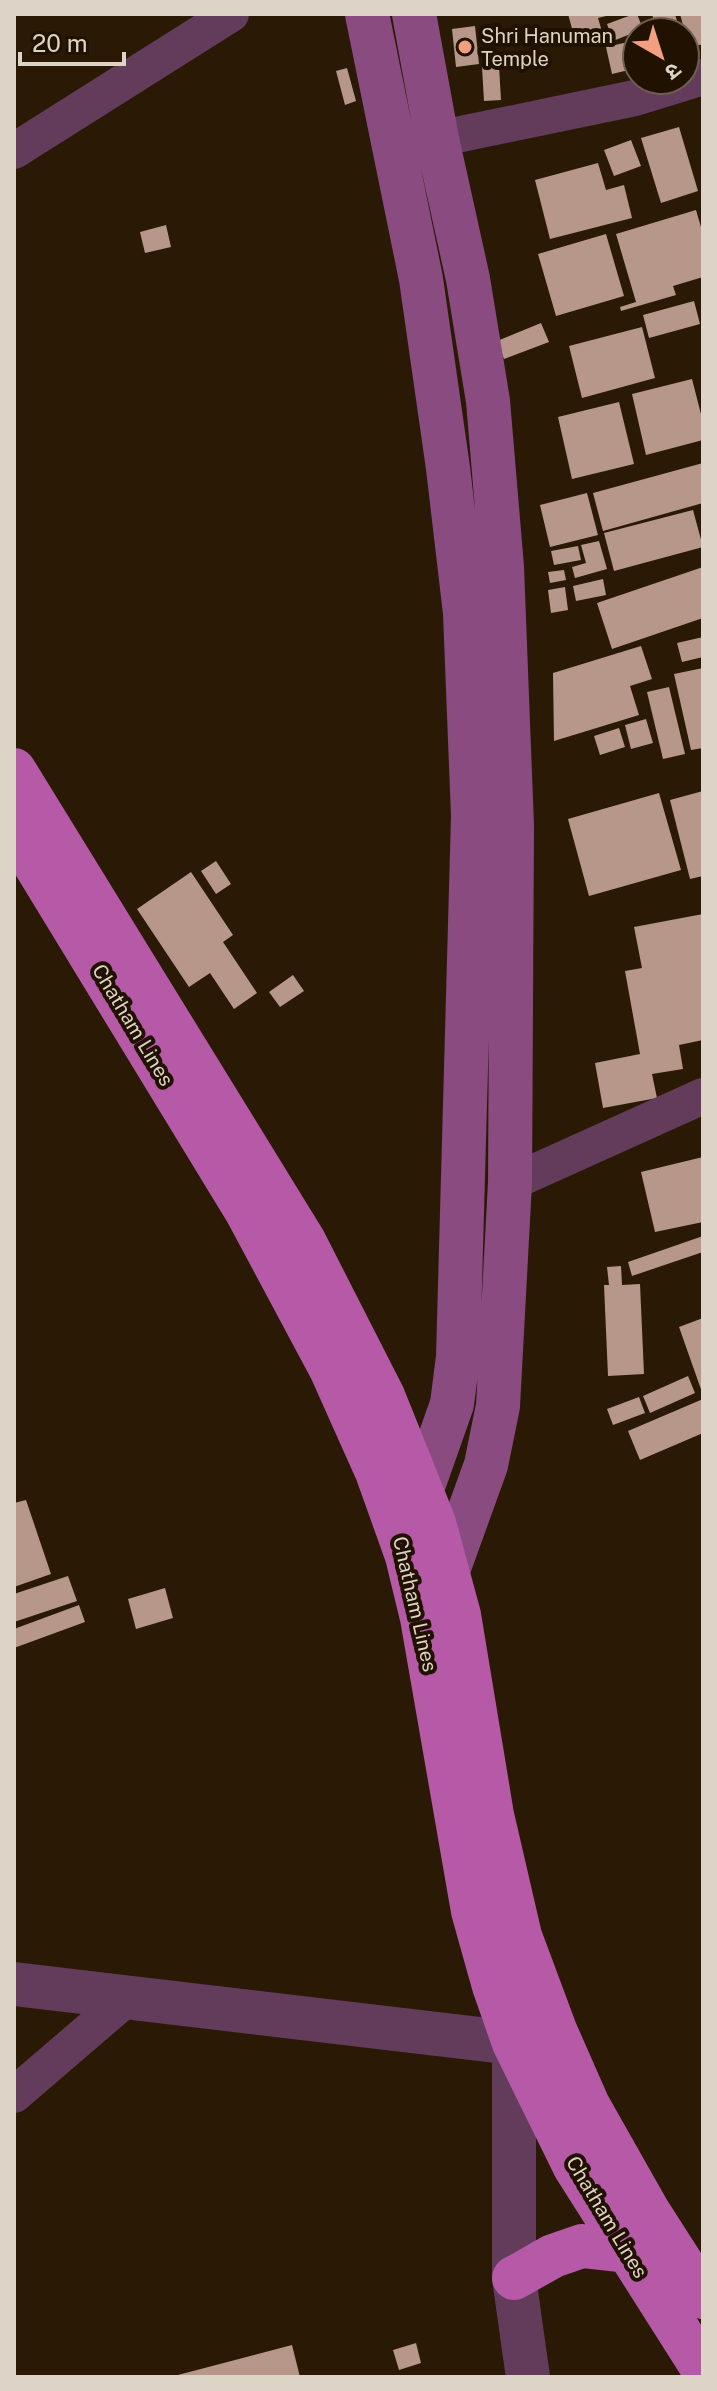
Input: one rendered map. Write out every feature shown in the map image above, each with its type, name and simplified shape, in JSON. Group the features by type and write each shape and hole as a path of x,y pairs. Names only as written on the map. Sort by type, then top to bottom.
{"highway":[{"name":"Chatham Lines","path":"14,770 304,1241 383,1396 434,1523 459,1615 492,1815 520,1936 555,2030 588,2105 648,2211 703,2297"},
{"name":"Chatham Lines","path":"14,830 247,1212 331,1369 377,1472 411,1571 473,1911 514,2043 575,2167 703,2369"},
{"path":"514,2278 553,2256 582,2246 627,2251"}],"main road":[{"path":"367,14 421,279 448,468 465,613 473,816 458,1357 452,1404 421,1492"},
{"path":"414,14 437,139 468,279 488,401 501,552 512,826 510,1183 498,1406 486,1465 447,1573"}],"street":[{"path":"14,151 231,14"},
{"path":"437,139 635,98 703,77"},
{"path":"510,1183 703,1096"},
{"path":"14,1984 514,2043 555,2030"},
{"path":"14,2095 127,1998"},
{"path":"514,2043 514,2278 528,2377"}],"building":[{"path":"568,14 610,15 598,18 603,35 576,43"},
{"path":"652,14 676,16 653,16"},
{"path":"703,14 703,44 701,16 681,16"},
{"path":"621,19 621,38 613,41 607,24"},
{"name":"Shri Hanuman Temple","path":"475,26 479,64 456,67 452,29"},
{"path":"621,44 621,72 612,74 606,47"},
{"path":"499,66 501,100 484,101 482,67"},
{"path":"347,68 356,101 345,105 336,71"},
{"path":"679,127 698,191 661,203 641,138"},
{"path":"631,140 641,166 614,176 604,150"},
{"path":"598,163 606,190 624,185 632,218 550,239 535,180"},
{"path":"696,210 703,234 703,277 673,286 676,295 621,311 620,307 636,302 616,234"},
{"path":"166,225 171,247 145,253 140,232"},
{"path":"606,234 624,296 556,316 538,254"},
{"path":"694,301 700,324 649,338 643,315"},
{"path":"541,323 549,342 504,359 497,341"},
{"path":"642,327 655,378 582,398 569,346"},
{"path":"692,379 703,422 703,440 646,455 632,394"},
{"path":"619,402 634,464 572,479 558,417"},
{"path":"703,463 703,503 603,531 593,493"},
{"path":"587,493 598,535 550,547 540,505"},
{"path":"693,510 703,547 614,571 604,533"},
{"path":"599,541 607,569 575,578 572,567 586,563 581,545"},
{"path":"578,546 581,560 554,565 551,551"},
{"path":"703,567 703,618 612,649 597,603"},
{"path":"564,570 566,580 550,583 548,572"},
{"path":"603,579 606,595 576,601 573,586"},
{"path":"565,587 568,610 551,613 548,590"},
{"path":"703,637 703,657 682,662 677,643"},
{"path":"641,646 652,679 630,686 639,715 554,741 553,673"},
{"path":"703,668 703,748 691,750 674,674"},
{"path":"669,687 685,754 663,759 647,692"},
{"path":"646,719 653,743 631,749 625,725"},
{"path":"619,728 625,747 600,755 594,736"},
{"path":"703,791 703,876 690,879 670,800"},
{"path":"659,793 681,870 589,896 568,819"},
{"path":"216,861 231,884 216,894 201,871"},
{"path":"191,872 233,935 223,942 257,993 234,1009 210,973 189,987 137,909"},
{"path":"703,914 703,1040 679,1045 683,1069 652,1074 657,1098 603,1108 595,1063 640,1054 625,971 642,968 634,927"},
{"path":"293,975 304,991 280,1007 269,992"},
{"path":"703,1157 703,1222 655,1232 641,1172"},
{"path":"703,1236 703,1252 632,1276 628,1262"},
{"path":"621,1266 622,1285 640,1284 644,1374 608,1376 604,1285 609,1285 607,1267"},
{"path":"703,1318 703,1395 679,1327"},
{"path":"688,1376 695,1393 650,1413 643,1396"},
{"path":"639,1397 645,1413 613,1425 607,1409"},
{"path":"703,1399 703,1433 640,1460 628,1431"},
{"path":"26,1500 51,1574 14,1587 14,1503"},
{"path":"68,1576 77,1601 14,1622 14,1594"},
{"path":"165,1588 173,1618 136,1629 128,1599"},
{"path":"79,1605 85,1622 14,1648 14,1629"},
{"path":"416,2343 421,2363 399,2370 393,2350"},
{"path":"292,2345 300,2377 174,2377 174,2376"}],"place":[{"name":"Shri Hanuman Temple","path":"465,47"}]}
